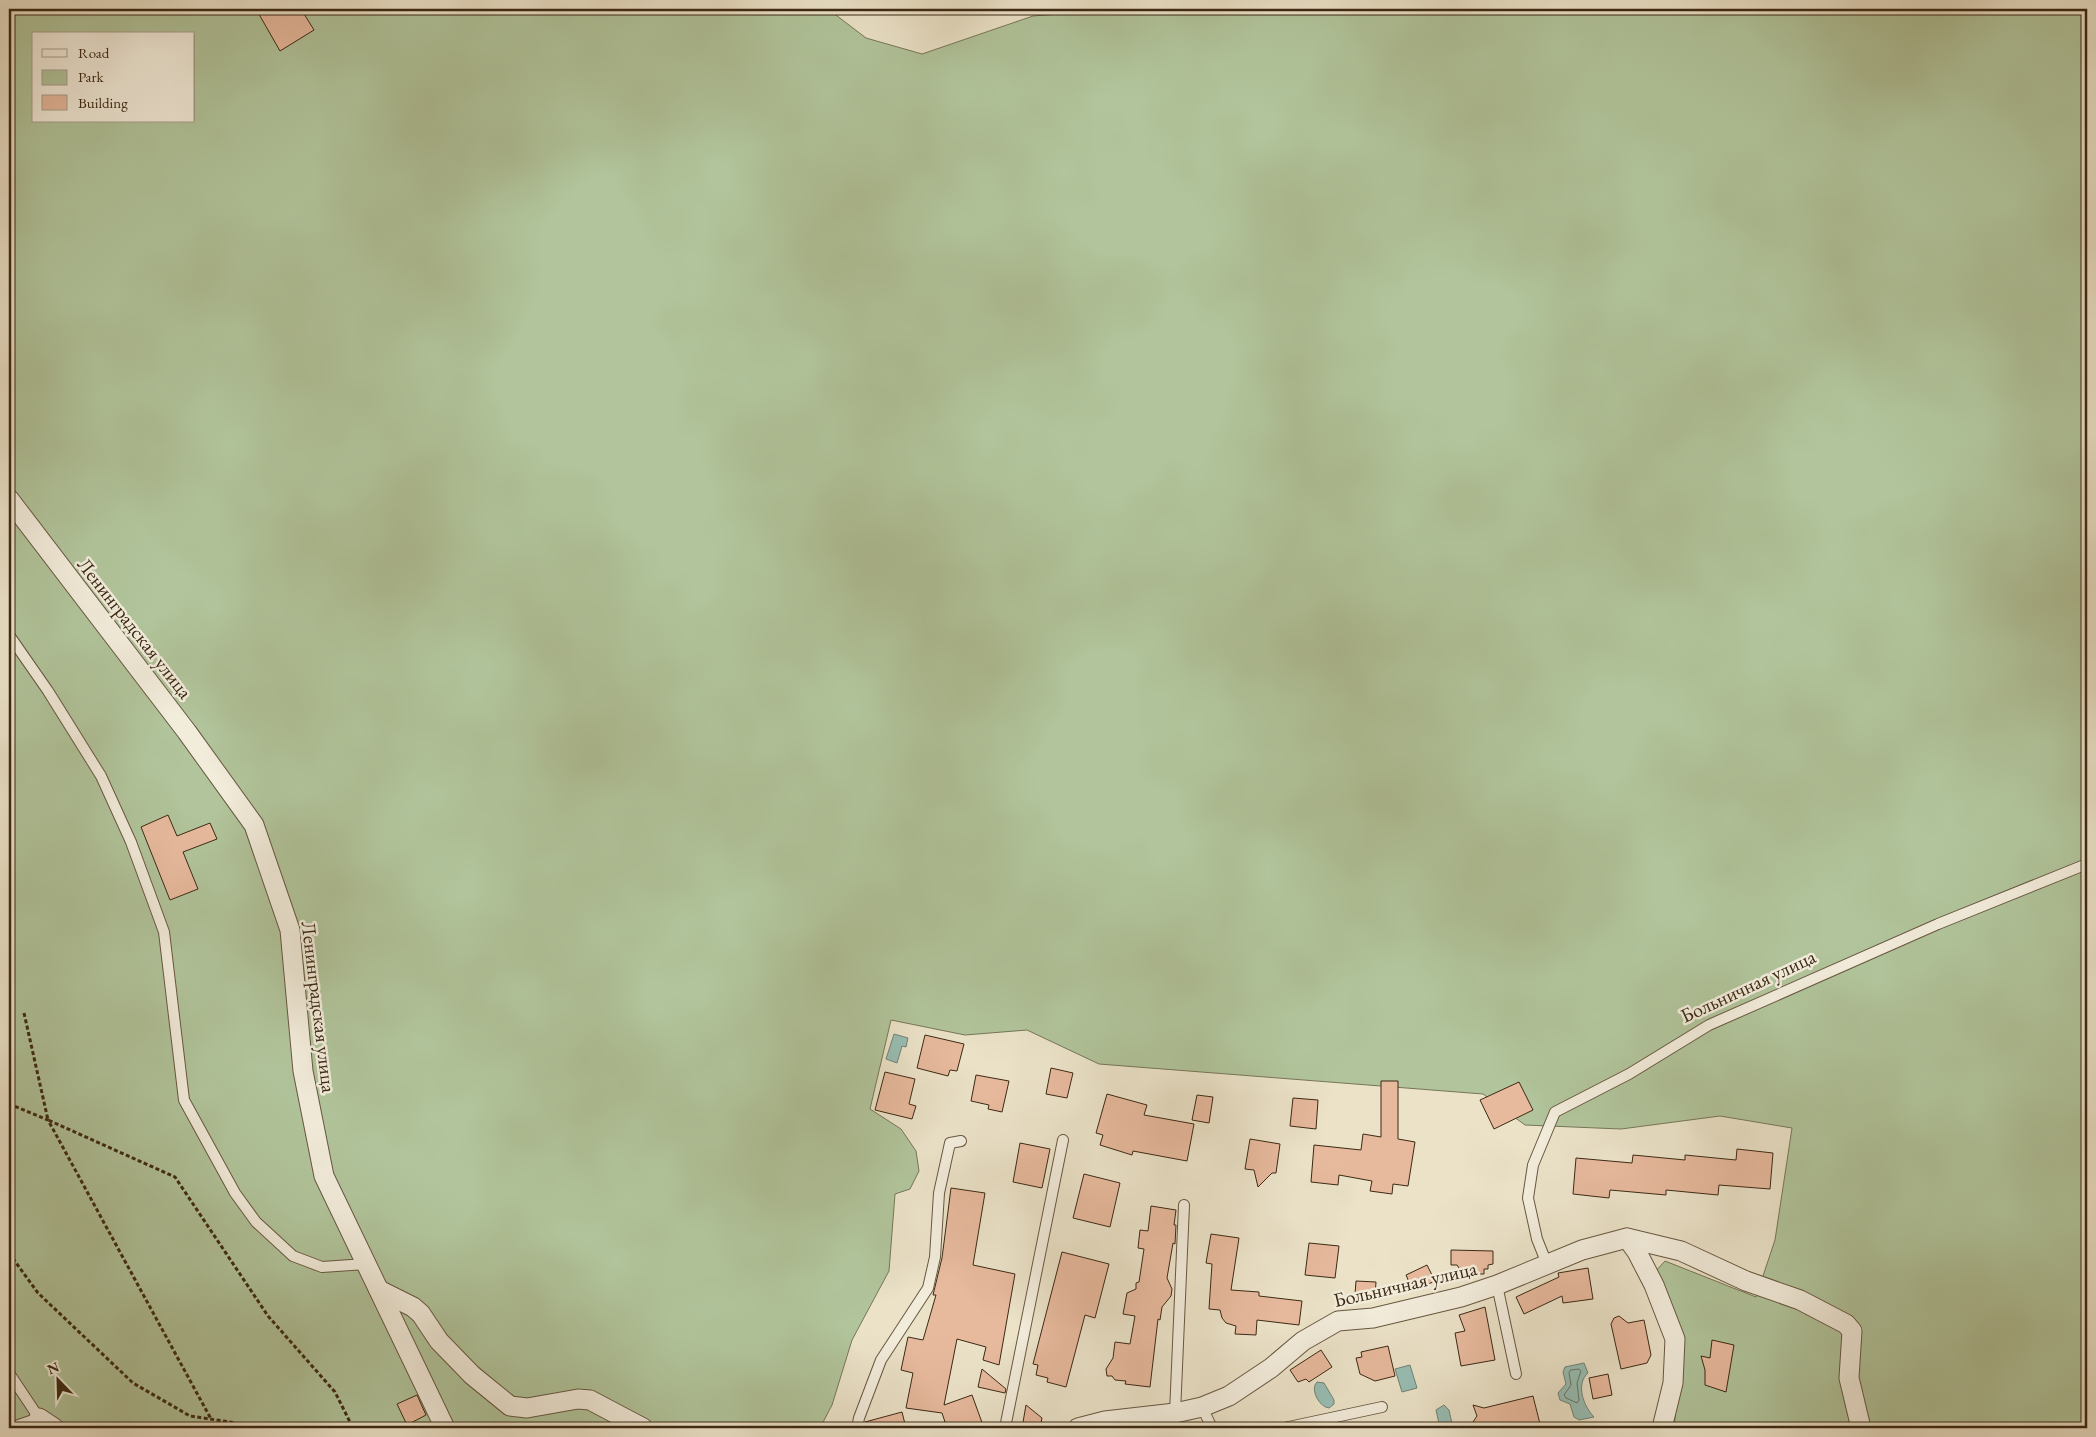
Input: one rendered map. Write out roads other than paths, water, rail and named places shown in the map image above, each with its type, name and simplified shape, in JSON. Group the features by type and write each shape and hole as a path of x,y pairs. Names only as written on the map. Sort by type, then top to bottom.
{"street":[{"name":"Ленинградская улица","path":"9,499 187,732 254,825 290,930 303,1071 324,1176 444,1428"},
{"name":"Больничная улица","path":"1078,1428 1105,1421 1177,1421 1202,1407 1229,1396 1271,1368 1303,1341 1338,1321 1373,1318 1461,1297 1497,1285 1582,1250 1627,1238 1681,1251 1746,1281 1800,1300 1846,1324 1852,1331 1849,1378 1861,1428"},
{"path":"1627,1238 1637,1252 1654,1285 1675,1339 1673,1383 1662,1428"},
{"path":"379,1290 413,1307 421,1314 438,1341 472,1375 510,1406 527,1408 578,1399 590,1400 643,1428"}],"lane":[{"path":"9,635 48,692 101,776 131,842 164,932 184,1100 234,1192 256,1222 293,1256 322,1267 366,1264"},
{"name":"Больничная улица","path":"1547,1264 1537,1238 1528,1198 1533,1165 1555,1112 1629,1074 1709,1025 1938,924 2087,864"},
{"path":"1005,1428 1063,1140"},
{"path":"856,1428 881,1360 928,1288 935,1257 940,1193 950,1143 961,1141"},
{"path":"1177,1421 1184,1205"},
{"path":"1497,1285 1516,1374"},
{"path":"9,1374 47,1423"},
{"path":"1202,1407 1212,1428"},
{"path":"1284,1428 1382,1407"},
{"path":"10,1428 47,1423"}],"water":[{"path":"894,1034 908,1038 906,1047 902,1046 897,1063 886,1059"},
{"path":"1584,1363 1588,1373 1582,1383 1582,1395 1590,1413 1594,1417 1579,1420 1574,1417 1570,1404 1560,1400 1558,1393 1566,1384 1563,1372 1565,1367"},
{"path":"1410,1365 1417,1388 1402,1392 1395,1369"},
{"path":"1317,1382 1324,1383 1334,1400 1334,1404 1329,1408 1323,1405 1316,1396 1314,1388"},
{"path":"1444,1405 1449,1410 1453,1428 1440,1428 1436,1410"}]}
